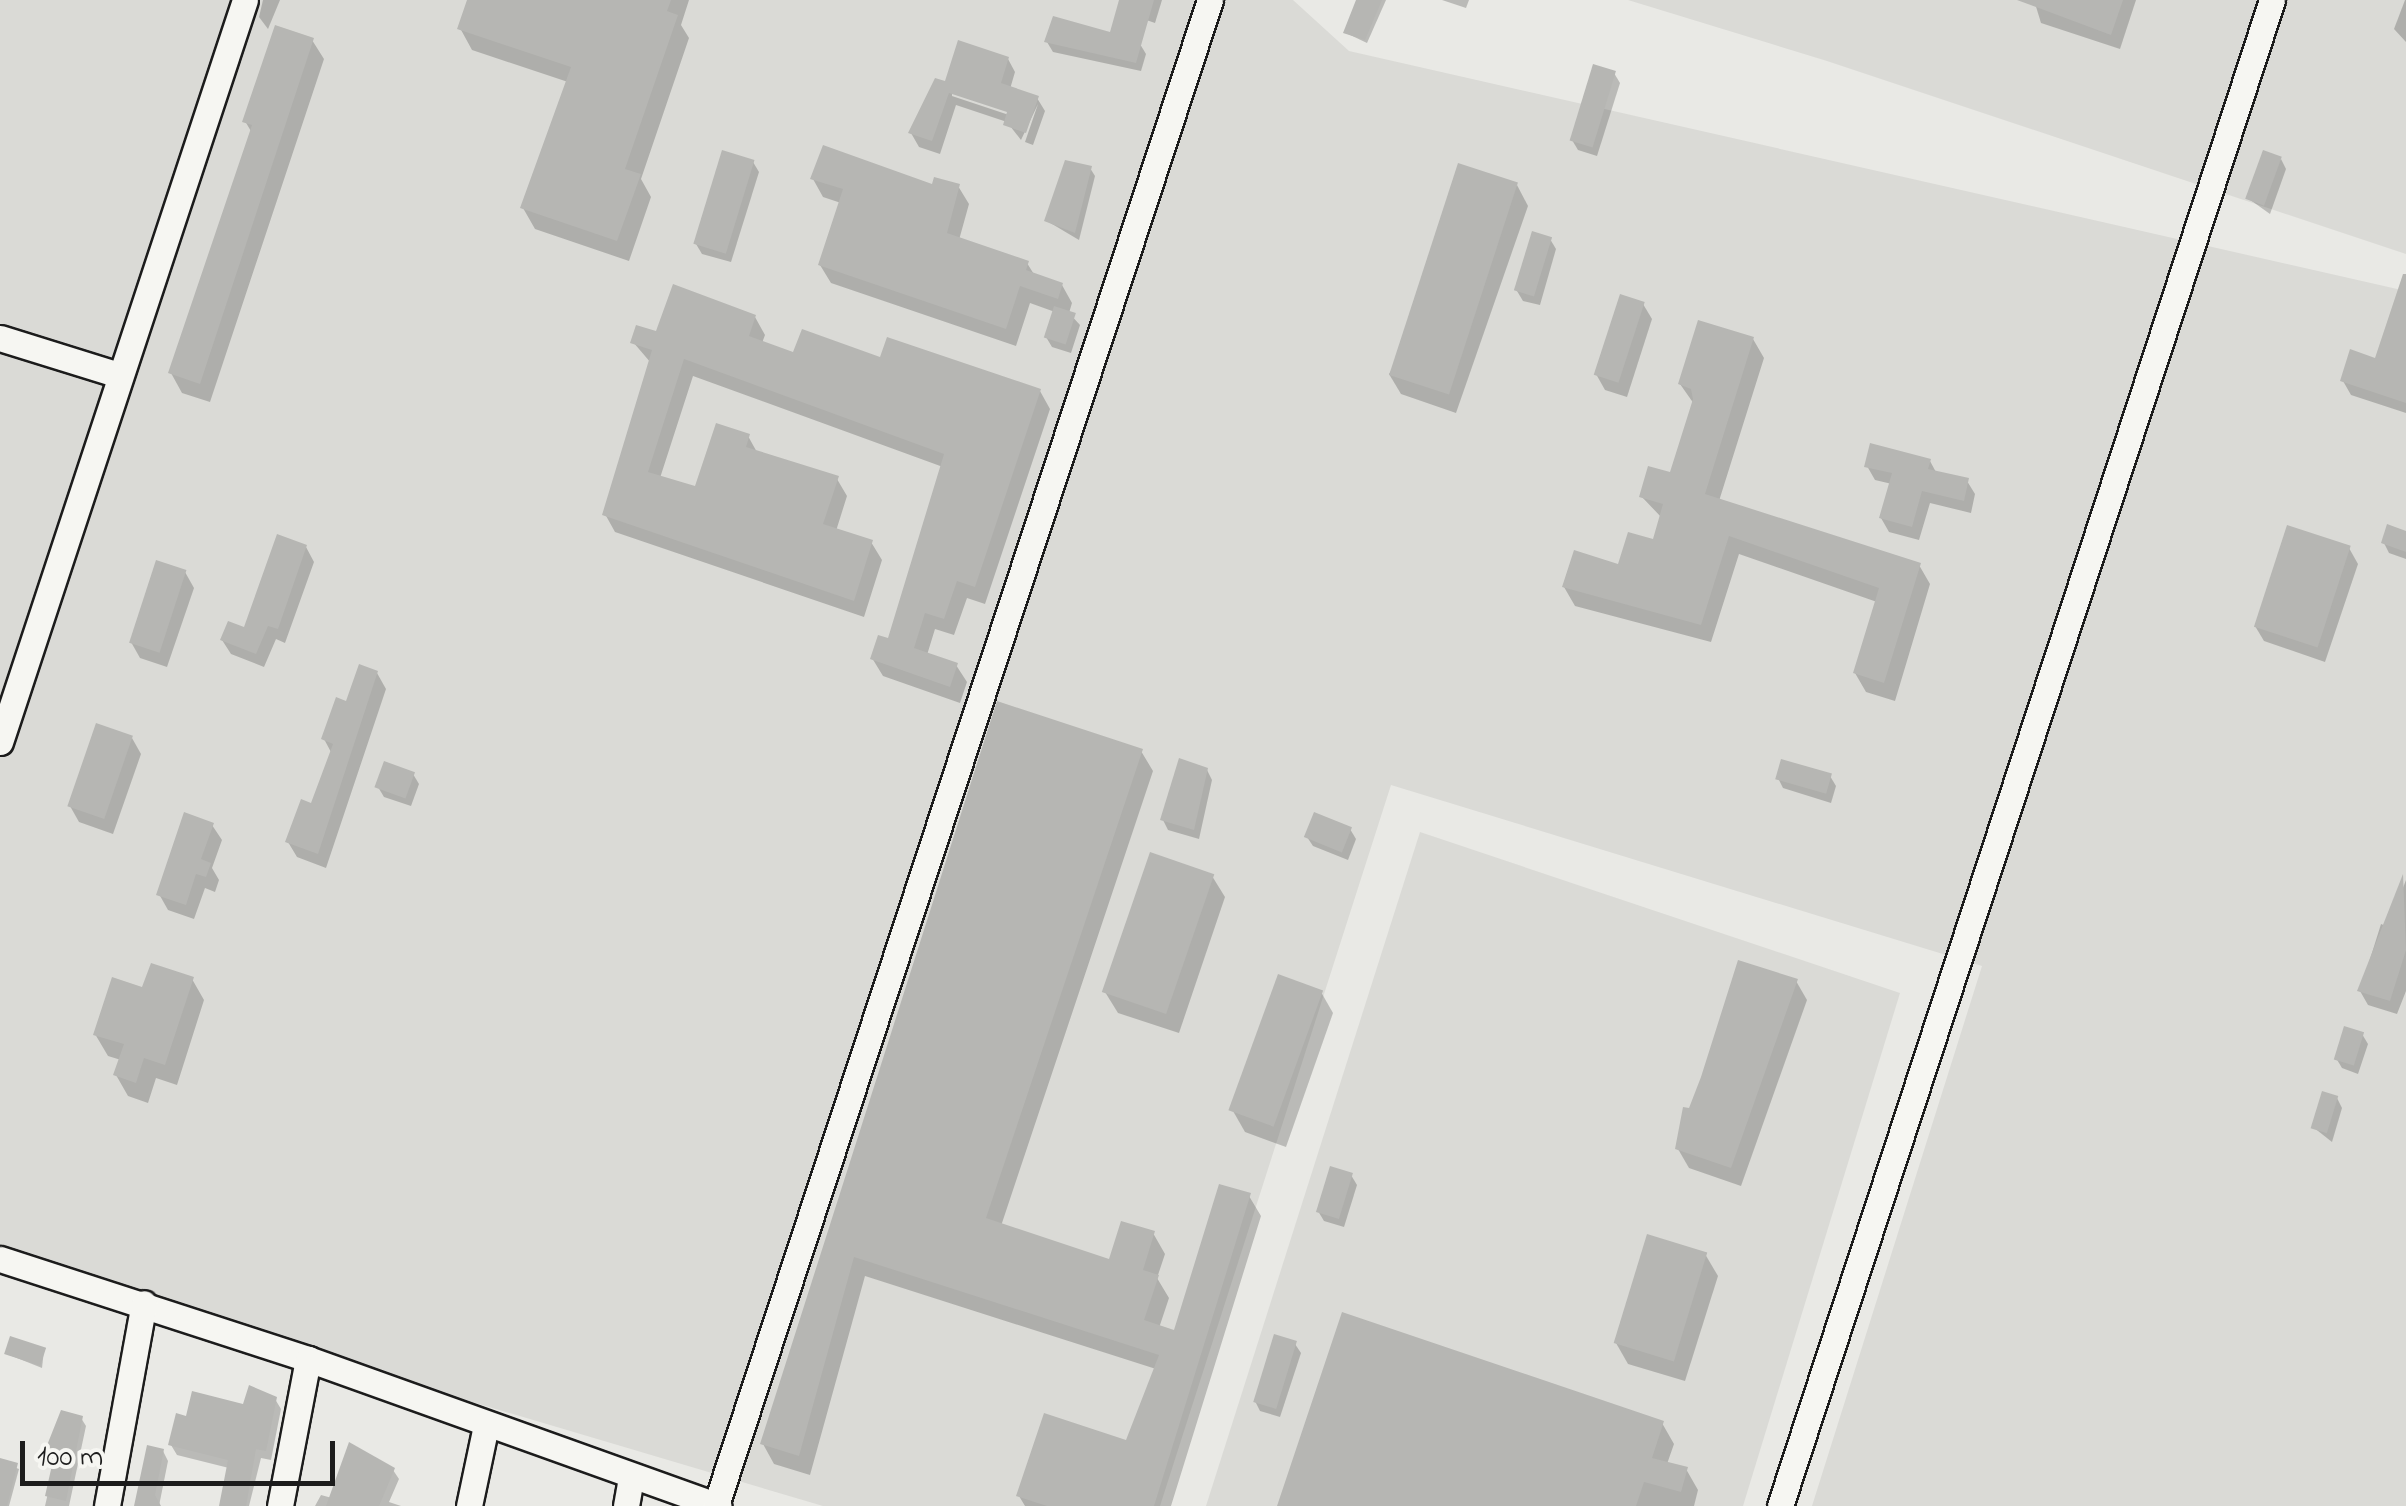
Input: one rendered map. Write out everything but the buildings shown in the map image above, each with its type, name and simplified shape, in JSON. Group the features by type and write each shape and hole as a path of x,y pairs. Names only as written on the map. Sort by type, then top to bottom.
{"street":[{"path":"0,742 244,0"},
{"path":"0,1260 144,1303 308,1359 631,1478 718,1506 1210,0"},
{"path":"1780,1506 2272,0"},
{"path":"0,338 119,375"},
{"path":"107,1506 144,1303"},
{"path":"280,1506 308,1359"},
{"path":"469,1506 486,1424"},
{"path":"626,1506 631,1478"}],"shaded area":[{"path":"0,0 1293,0 1349,51 2406,291 2406,1506 1812,1506 1982,966 1391,785 1160,1506 823,1506 0,1262"},
{"path":"1628,0 2406,0 2406,254 1827,61"},
{"path":"1420,832 1900,993 1743,1506 1206,1506"}]}
